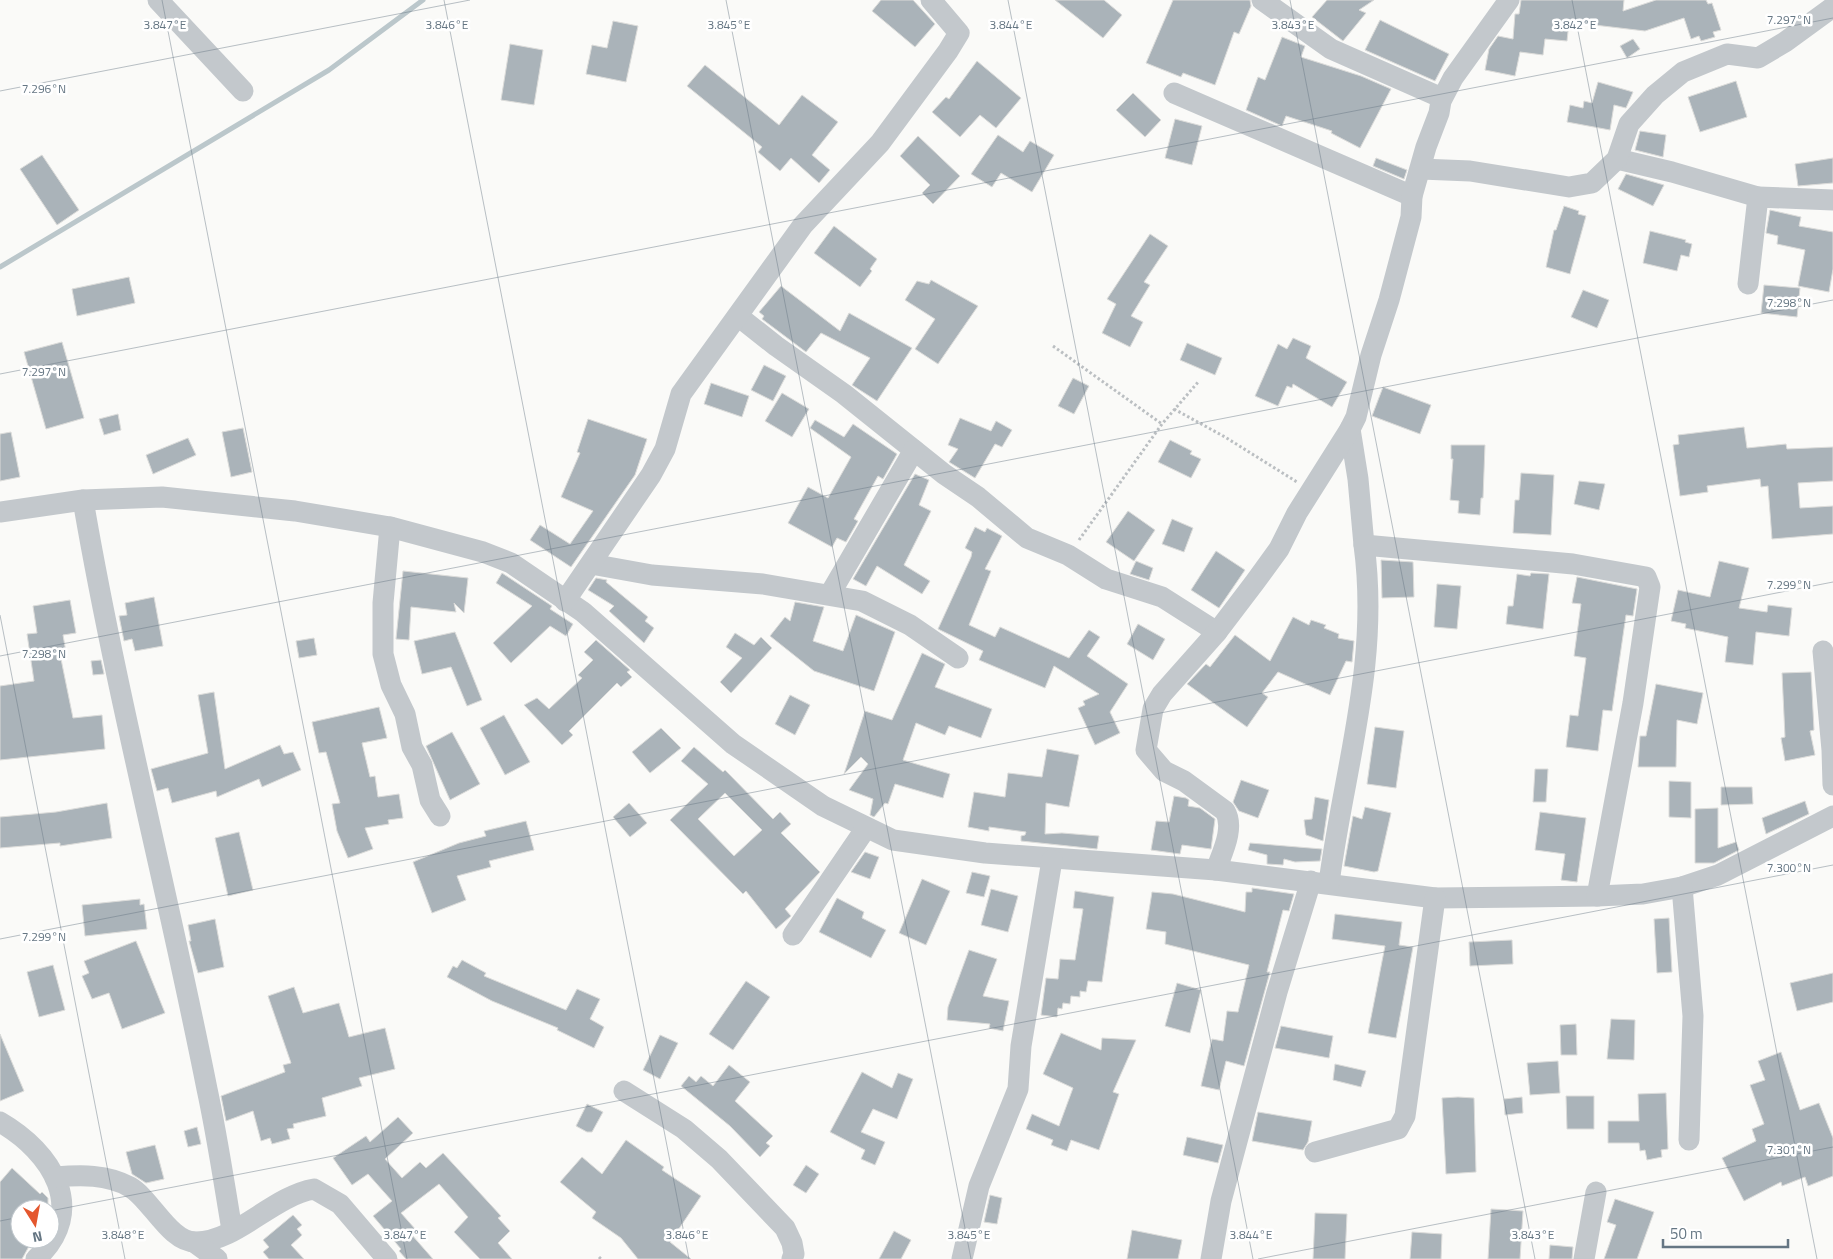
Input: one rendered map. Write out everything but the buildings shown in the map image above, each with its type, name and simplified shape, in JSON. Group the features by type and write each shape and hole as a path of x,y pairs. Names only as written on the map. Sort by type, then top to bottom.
{"street":[{"path":"158,0 243,91"},
{"path":"565,601 651,475 662,455 681,394 803,225 880,143 948,51 959,33 930,0"},
{"path":"1262,0 1331,49 1442,98"},
{"path":"1216,870 1229,827 1228,816 1225,811 1184,781 1164,771 1146,750 1153,709 1162,694 1217,632 1279,549 1310,491 1356,418 1371,355 1411,216 1412,196 1442,98 1453,78 1506,2"},
{"path":"1421,169 1470,171 1569,188 1592,183 1617,159 1629,124 1655,95 1683,72 1727,54 1758,58 1785,42 1833,7"},
{"path":"1174,93 1412,196"},
{"path":"1617,159 1672,172 1758,197 1833,200"},
{"path":"1748,284 1758,197"},
{"path":"738,316 978,497 1027,538 1068,555 1106,579 1162,597 1217,632"},
{"path":"1211,1259 1221,1201 1277,992 1334,843 1355,740 1368,644 1367,569 1358,479 1350,429"},
{"path":"830,594 914,450"},
{"path":"0,512 83,500 162,497 295,511 390,527 483,552 511,563 583,612 733,744 822,806 893,840 984,854 1216,870 1435,898 1597,896 1643,894 1682,887 1718,875 1833,816"},
{"path":"83,500 97,580 128,730 208,1090 232,1230"},
{"path":"390,527 383,603 383,654 391,685 405,714 412,746 422,765 430,800 440,816"},
{"path":"1364,545 1573,564 1646,577 1650,586 1634,693 1597,896"},
{"path":"591,564 652,575 764,584 862,600 910,625 958,658"},
{"path":"1823,651 1832,750 1833,785"},
{"path":"793,935 866,828"},
{"path":"962,1259 979,1186 1018,1089 1021,1046 1052,860"},
{"path":"1682,887 1693,1016 1688,1140"},
{"path":"1315,1152 1398,1129 1405,1116 1435,898"},
{"path":"624,1091 684,1129 719,1159 785,1228 792,1243 794,1254 792,1259"},
{"path":"0,1122 35,1149 55,1177 63,1205 62,1221 53,1240 36,1259"},
{"path":"55,1177 82,1175 106,1177 131,1188 172,1230 186,1241 194,1242 222,1236 289,1197 314,1189 340,1204 387,1259"},
{"path":"1584,1259 1596,1192"},
{"path":"194,1242 217,1259"}],"path":[{"path":"1053,346 1162,424"},
{"path":"1068,555 1162,424 1199,381"},
{"path":"1174,410 1225,436 1310,491"}],"waterway":[{"path":"0,267 329,70 423,0"}]}
